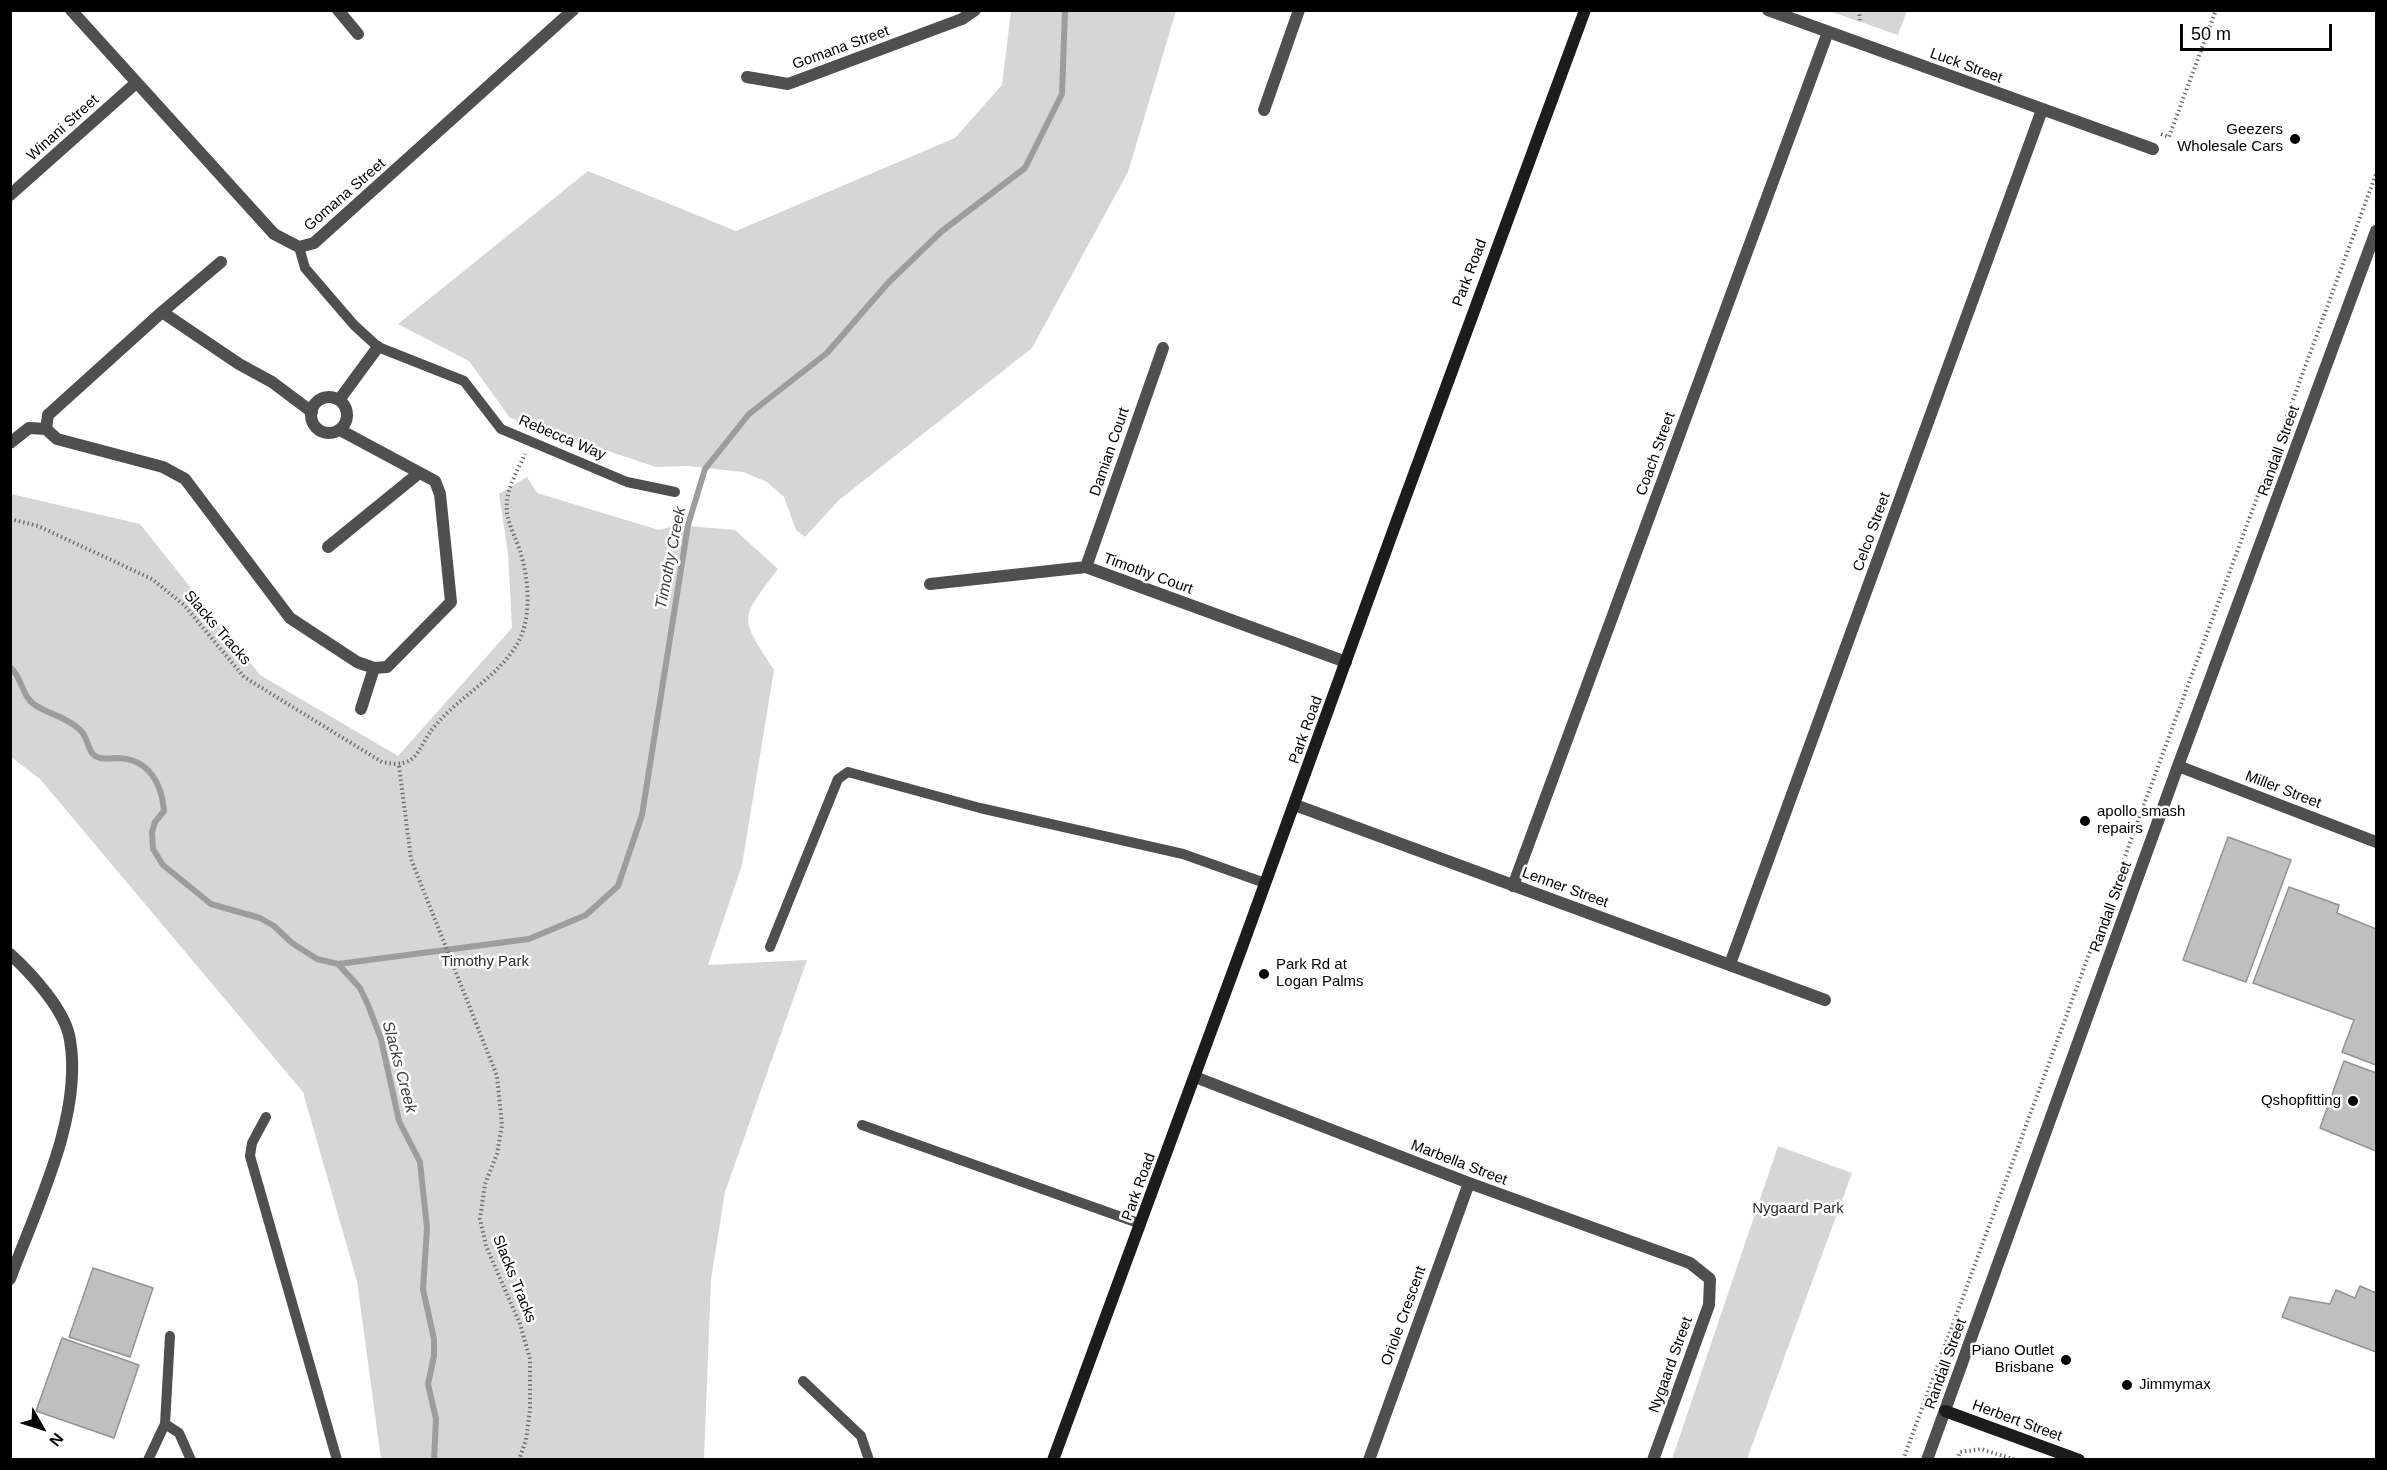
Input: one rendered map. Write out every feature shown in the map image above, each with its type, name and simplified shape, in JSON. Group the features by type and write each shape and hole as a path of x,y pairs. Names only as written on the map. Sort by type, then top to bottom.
{"street":[{"name":"Gomana Street","path":"71,10 274,234 299,247 314,243 573,10"},
{"path":"338,10 358,34"},
{"name":"Gomana Street","path":"747,77 788,84 962,19 975,10"},
{"path":"1264,111 1299,10"},
{"name":"Park Road","path":"1053,1460 1295,805 1470,315 1585,10"},
{"name":"Luck Street","path":"1768,10 2153,149"},
{"name":"Coach Street","path":"1513,886 1828,32"},
{"name":"Winani Street","path":"10,195 136,83"},
{"name":"Celco Street","path":"1730,964 2042,110"},
{"name":"Randall Street","path":"1927,1460 2178,766 2376,231"},
{"path":"46,429 48,415 221,262"},
{"path":"10,443 29,428 46,429 57,439 163,467 186,479 291,618 357,662 374,668 387,667 451,602 440,494 435,481 340,430 328,433 317,429 312,412 272,382 239,364 162,312"},
{"path":"339,400 378,347"},
{"name":"Damian Court","path":"1086,567 1163,348"},
{"path":"312,412 322,399 339,400"},
{"path":"339,400 347,415 340,430"},
{"path":"328,547 419,473"},
{"name":"Timothy Court","path":"930,584 1086,567 1346,662"},
{"path":"361,709 374,668"},
{"name":"Miller Street","path":"2178,766 2376,842"},
{"name":"Lenner Street","path":"1295,805 1825,1000"},
{"path":"10,954 38,982 54,1005 70,1038 72,1089 57,1152 10,1279"},
{"name":"Marbella Street","path":"1195,1077 1469,1184 1690,1263 1710,1279"},
{"name":"Oriole Crescent","path":"1369,1460 1469,1184"},
{"name":"Nygaard Street","path":"1653,1460 1709,1305 1710,1279"},
{"name":"Herbert Street","path":"1945,1411 2079,1460"}],"lane":[{"name":"Rebecca Way","path":"299,247 305,268 354,325 378,347 464,381 487,414 501,429 627,482 675,492"},
{"path":"770,947 838,778 848,772 980,808 1183,854 1265,883"},
{"path":"266,1117 252,1143 250,1156 337,1460"},
{"path":"862,1125 1141,1224"},
{"path":"148,1460 165,1424 170,1336"},
{"path":"803,1381 861,1436 868,1460"},
{"path":"165,1424 179,1433 191,1460"}],"path":[{"path":"1859,10 1860,23"},
{"path":"2153,149 2158,134 2169,137 2216,10"},
{"path":"1903,1460 2376,174"},
{"path":"399,766 417,756 435,725 480,686 516,645 527,621 527,588 519,549 507,523 507,499 530,442"},
{"name":"Slacks Tracks","path":"10,519 38,526 153,579 184,605 244,677 382,762 399,766 411,860 489,1050 501,1101 502,1125 497,1154 485,1184 480,1219 486,1246 520,1324 530,1359 530,1410 526,1440 519,1460"},
{"path":"1957,1460 1960,1452 1981,1449 2016,1460"}],"green space":[{"path":"1907,10 1898,35 1829,11"},
{"path":"1011,11 1176,11 1128,172 1032,348 839,500 805,537 796,530 784,497 767,482 743,472 688,466 656,467 510,418 469,361 398,324 588,171 736,231 955,138 1002,85"},
{"name":"Timothy Park","path":"527,477 537,493 659,530 677,525 735,530 778,569 756,599 748,618 754,638 774,670 742,865 708,965 807,960 725,1192 711,1279 704,1459 381,1459 357,1281 303,1092 40,779 11,757 11,494 140,524 260,675 398,756 512,628 508,553 499,494"},
{"name":"Nygaard Park","path":"1778,1146 1852,1173 1747,1459 1672,1459"}],"building":[{"path":"2228,837 2291,860 2246,982 2183,960"},
{"path":"2289,887 2339,905 2337,913 2376,929 2376,1065 2342,1052 2354,1020 2253,983"},
{"name":"Qshopfitting","path":"2344,1061 2376,1073 2376,1151 2320,1128"},
{"path":"93,1268 153,1288 130,1357 69,1337"},
{"path":"2360,1286 2376,1293 2376,1352 2282,1317 2290,1297 2330,1304 2336,1290 2355,1298"},
{"path":"62,1338 139,1365 114,1438 36,1411"}],"waterway":[{"name":"Timothy Creek","path":"338,964 529,939 586,915 618,886 642,815 688,525 705,469 749,414 827,353 888,283 942,231 1025,168 1062,94 1065,10"},
{"name":"Slacks Creek","path":"10,667 31,701 79,729 95,756 129,759 146,768 152,775 160,791 164,811 155,822 152,832 153,849 163,865 211,904 260,918 317,959 338,964 360,988 381,1039 399,1121 420,1162 427,1228 423,1289 434,1339 434,1356 428,1384 436,1419 434,1460"}],"place":[{"name":"Geezers Wholesale Cars","path":"2295,139"},
{"name":"apollo smash repairs","path":"2085,821"},
{"name":"Park Rd at Logan Palms","path":"1264,974"},
{"name":"Qshopfitting","path":"2353,1101"},
{"name":"Piano Outlet Brisbane","path":"2066,1360"},
{"name":"Jimmymax","path":"2127,1385"}]}
